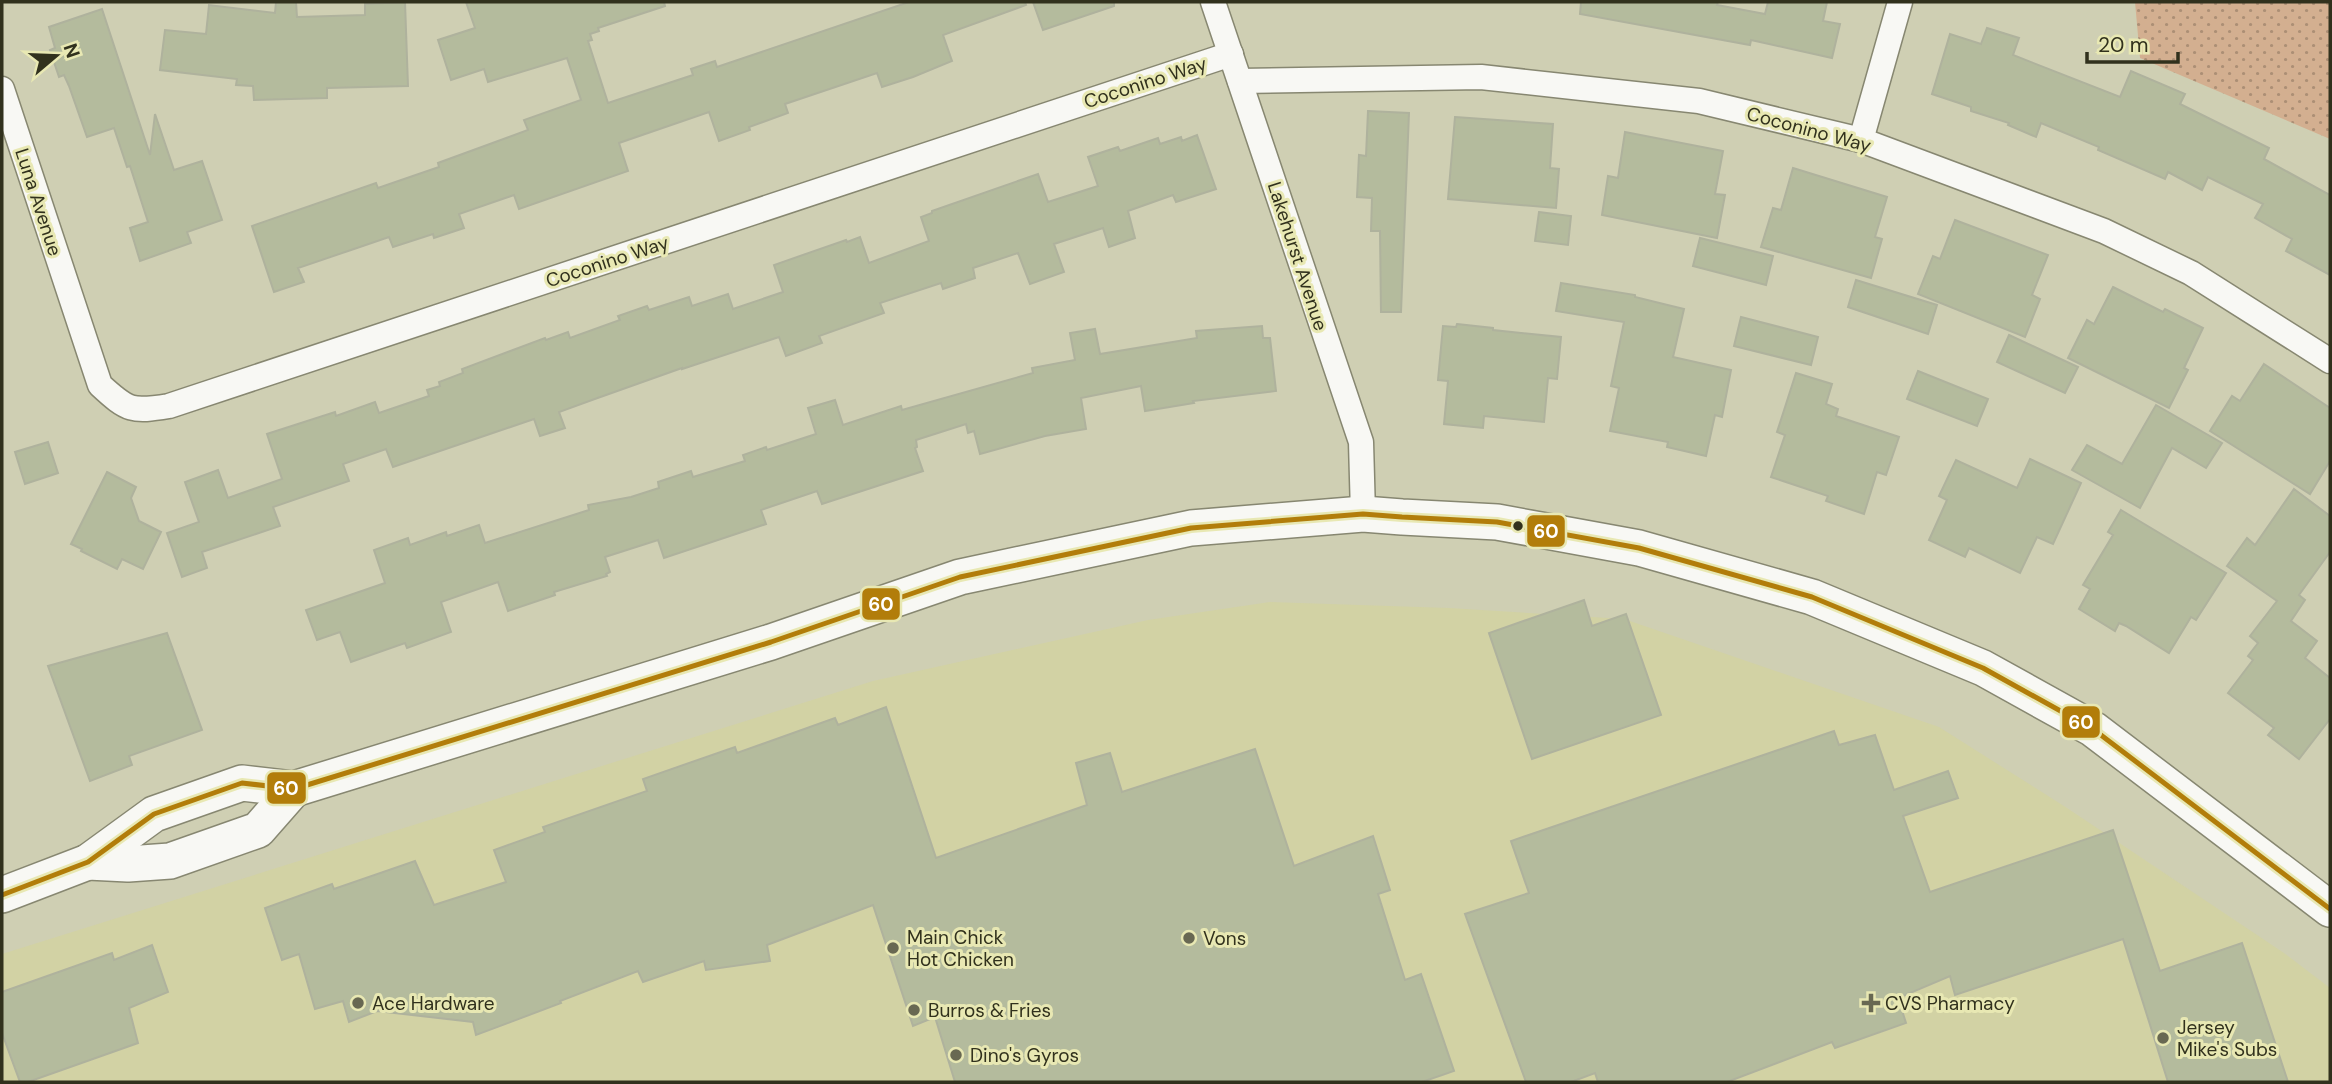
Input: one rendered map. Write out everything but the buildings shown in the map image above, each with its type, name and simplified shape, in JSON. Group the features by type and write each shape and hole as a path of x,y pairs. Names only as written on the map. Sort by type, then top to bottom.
{"main road":[{"path":"2,895 88,862 154,814 242,783 294,789 771,642 960,577 1191,528 1363,514 1497,522 1613,543 1812,597 1983,668 2094,729 2330,909"},
{"path":"88,862 128,864 170,861 258,830 294,789"}],"street":[{"name":"Lakehurst Avenue","path":"1213,2 1360,442 1363,514"},
{"path":"1861,141 1900,2"},
{"name":"Coconino Way","path":"63,274 100,385 121,405 144,410 169,406 1231,54"},
{"name":"Coconino Way","path":"1240,81 1481,77 1699,101 1861,141 2104,231 2191,273 2330,361"},
{"name":"Luna Avenue","path":"2,89 63,274"}],"shaded area":[{"path":"2135,2 2330,2 2330,139 2140,58"},
{"path":"1270,602 1449,608 1624,619 1939,727 2067,808 2284,953 2330,988 2330,1082 2,1082 2,954 873,681 1148,620"}],"transit line":[{"name":"60","path":"2,895 88,862 154,814 242,783 294,789 771,642 960,577 1191,528 1363,514 1497,522 1639,548 1812,597 1983,668 2093,729 2330,909"}],"place":[{"name":"Vons","path":"1189,938"},
{"name":"Main Chick Hot Chicken","path":"893,948"},
{"name":"Ace Hardware","path":"358,1003"},
{"name":"CVS Pharmacy","path":"1871,1003"},
{"name":"Burros & Fries","path":"914,1010"},
{"name":"Jersey Mike's Subs","path":"2163,1038"},
{"name":"Dino's Gyros","path":"956,1055"}]}
